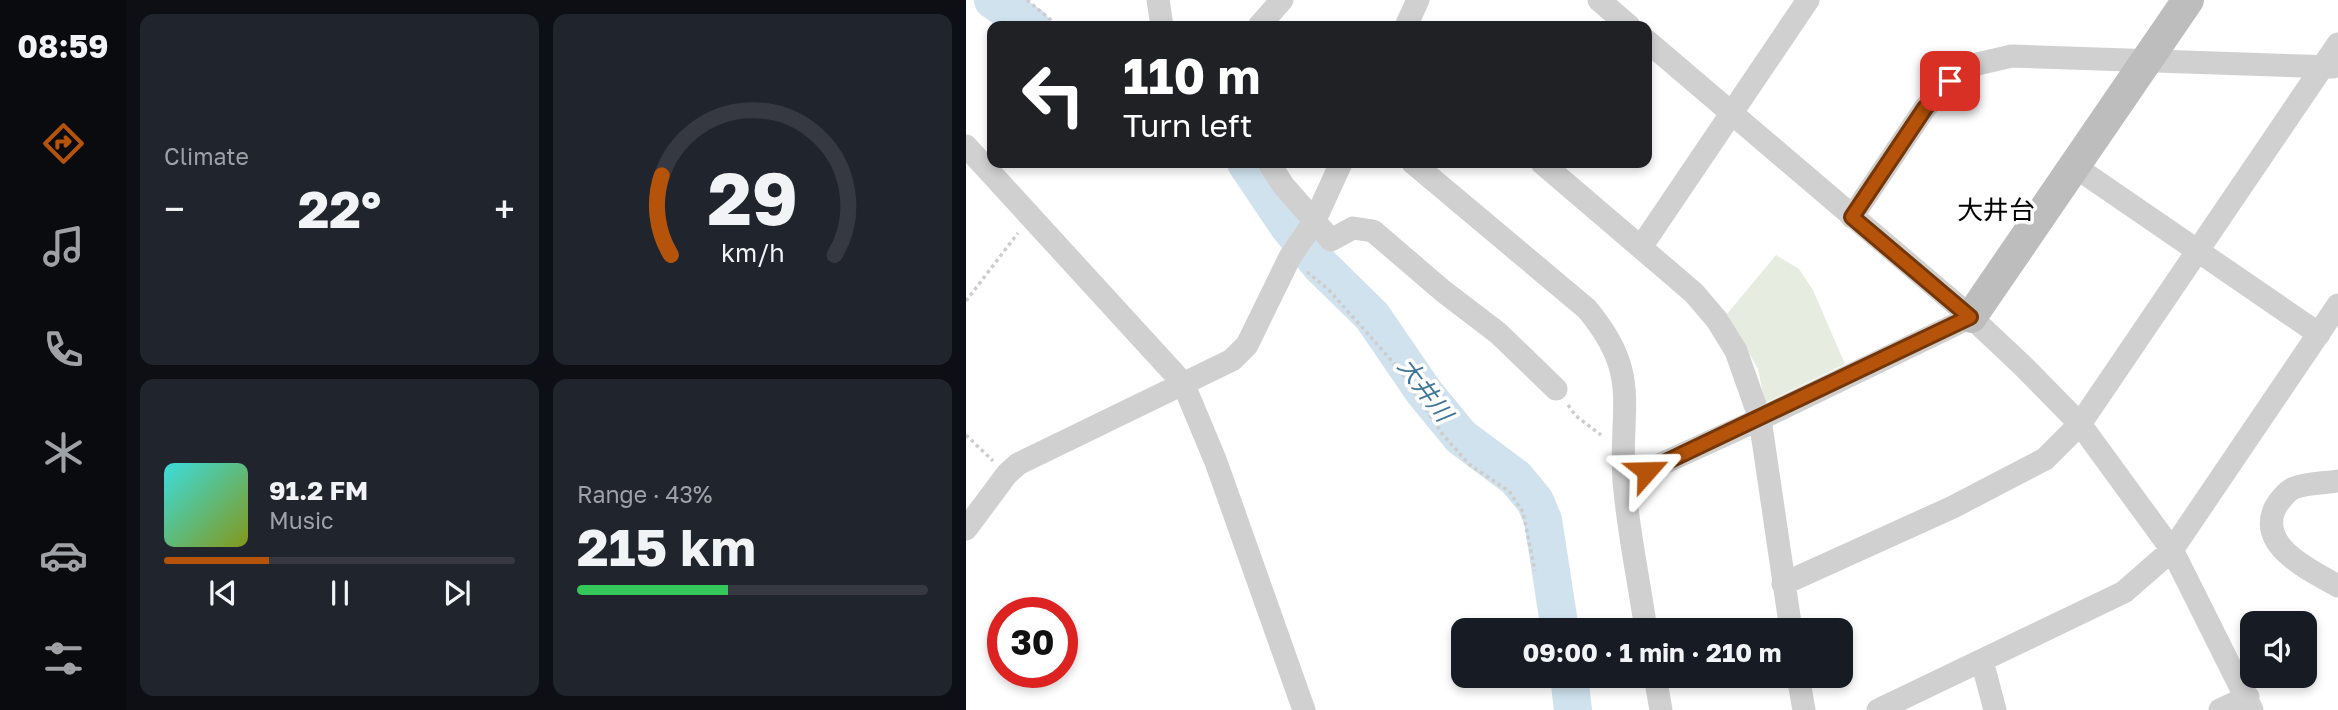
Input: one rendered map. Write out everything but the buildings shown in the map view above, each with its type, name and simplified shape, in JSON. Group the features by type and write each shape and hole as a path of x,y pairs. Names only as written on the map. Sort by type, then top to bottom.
{"street":[{"path":"1158,0 1161,21"},
{"path":"1263,21 1282,0"},
{"path":"1408,21 1418,0"},
{"path":"1599,0 1623,21"},
{"path":"1642,247 1808,0"},
{"path":"1624,481 1760,419 1970,317 2188,0"},
{"path":"1783,584 1953,507 2045,459 2080,424 2197,252 2331,67 2338,44"},
{"path":"1652,45 1970,317 2080,424 2172,550 2250,703 2220,710"},
{"path":"1852,217 1925,108 1950,81 1977,64 2012,56 2331,67"},
{"path":"966,146 1183,383 1216,462 1304,710"},
{"path":"2074,166 2319,334"},
{"path":"1272,168 1283,185 1331,240 1353,228 1373,232 1498,334 1556,389"},
{"path":"966,529 1007,474 1018,464 1232,360 1247,345 1290,257 1314,222 1339,168"},
{"path":"1419,168 1587,309 1605,330 1617,352 1625,378 1624,481 1644,618"},
{"path":"1548,168 1694,293 1717,320 1735,351 1760,419 1789,618"},
{"path":"1878,710 2124,592 2172,550 2338,305"},
{"path":"2338,481 2294,488 2276,507 2272,519 2272,533 2295,561 2338,586"},
{"path":"1982,661 1995,710"},
{"path":"1657,688 1661,710"},
{"path":"1800,688 1804,710"}],"path":[{"path":"1027,0 1052,21"},
{"path":"966,301 1030,216"},
{"path":"1290,257 1328,289 1399,369 1443,435 1470,465 1508,491 1523,512 1535,571"},
{"path":"1556,389 1576,416 1611,442 1624,445"},
{"path":"966,435 1007,474"}],"shaded area":[{"path":"1776,255 1799,269 1813,290 1845,364 1765,403 1758,369 1727,314"}],"waterway":[{"name":"大井川","path":"993,0 1024,21"},
{"name":"大井川","path":"1249,168 1287,224 1321,266 1372,316 1424,392 1461,437 1516,478 1535,501 1543,520 1558,618"},
{"name":"大井川","path":"1570,688 1573,710"}],"district":[{"name":"大井台","path":"1996,209"}],"route":[{"path":"1647,471 1970,317 1852,217 1925,108 1950,81"}]}
